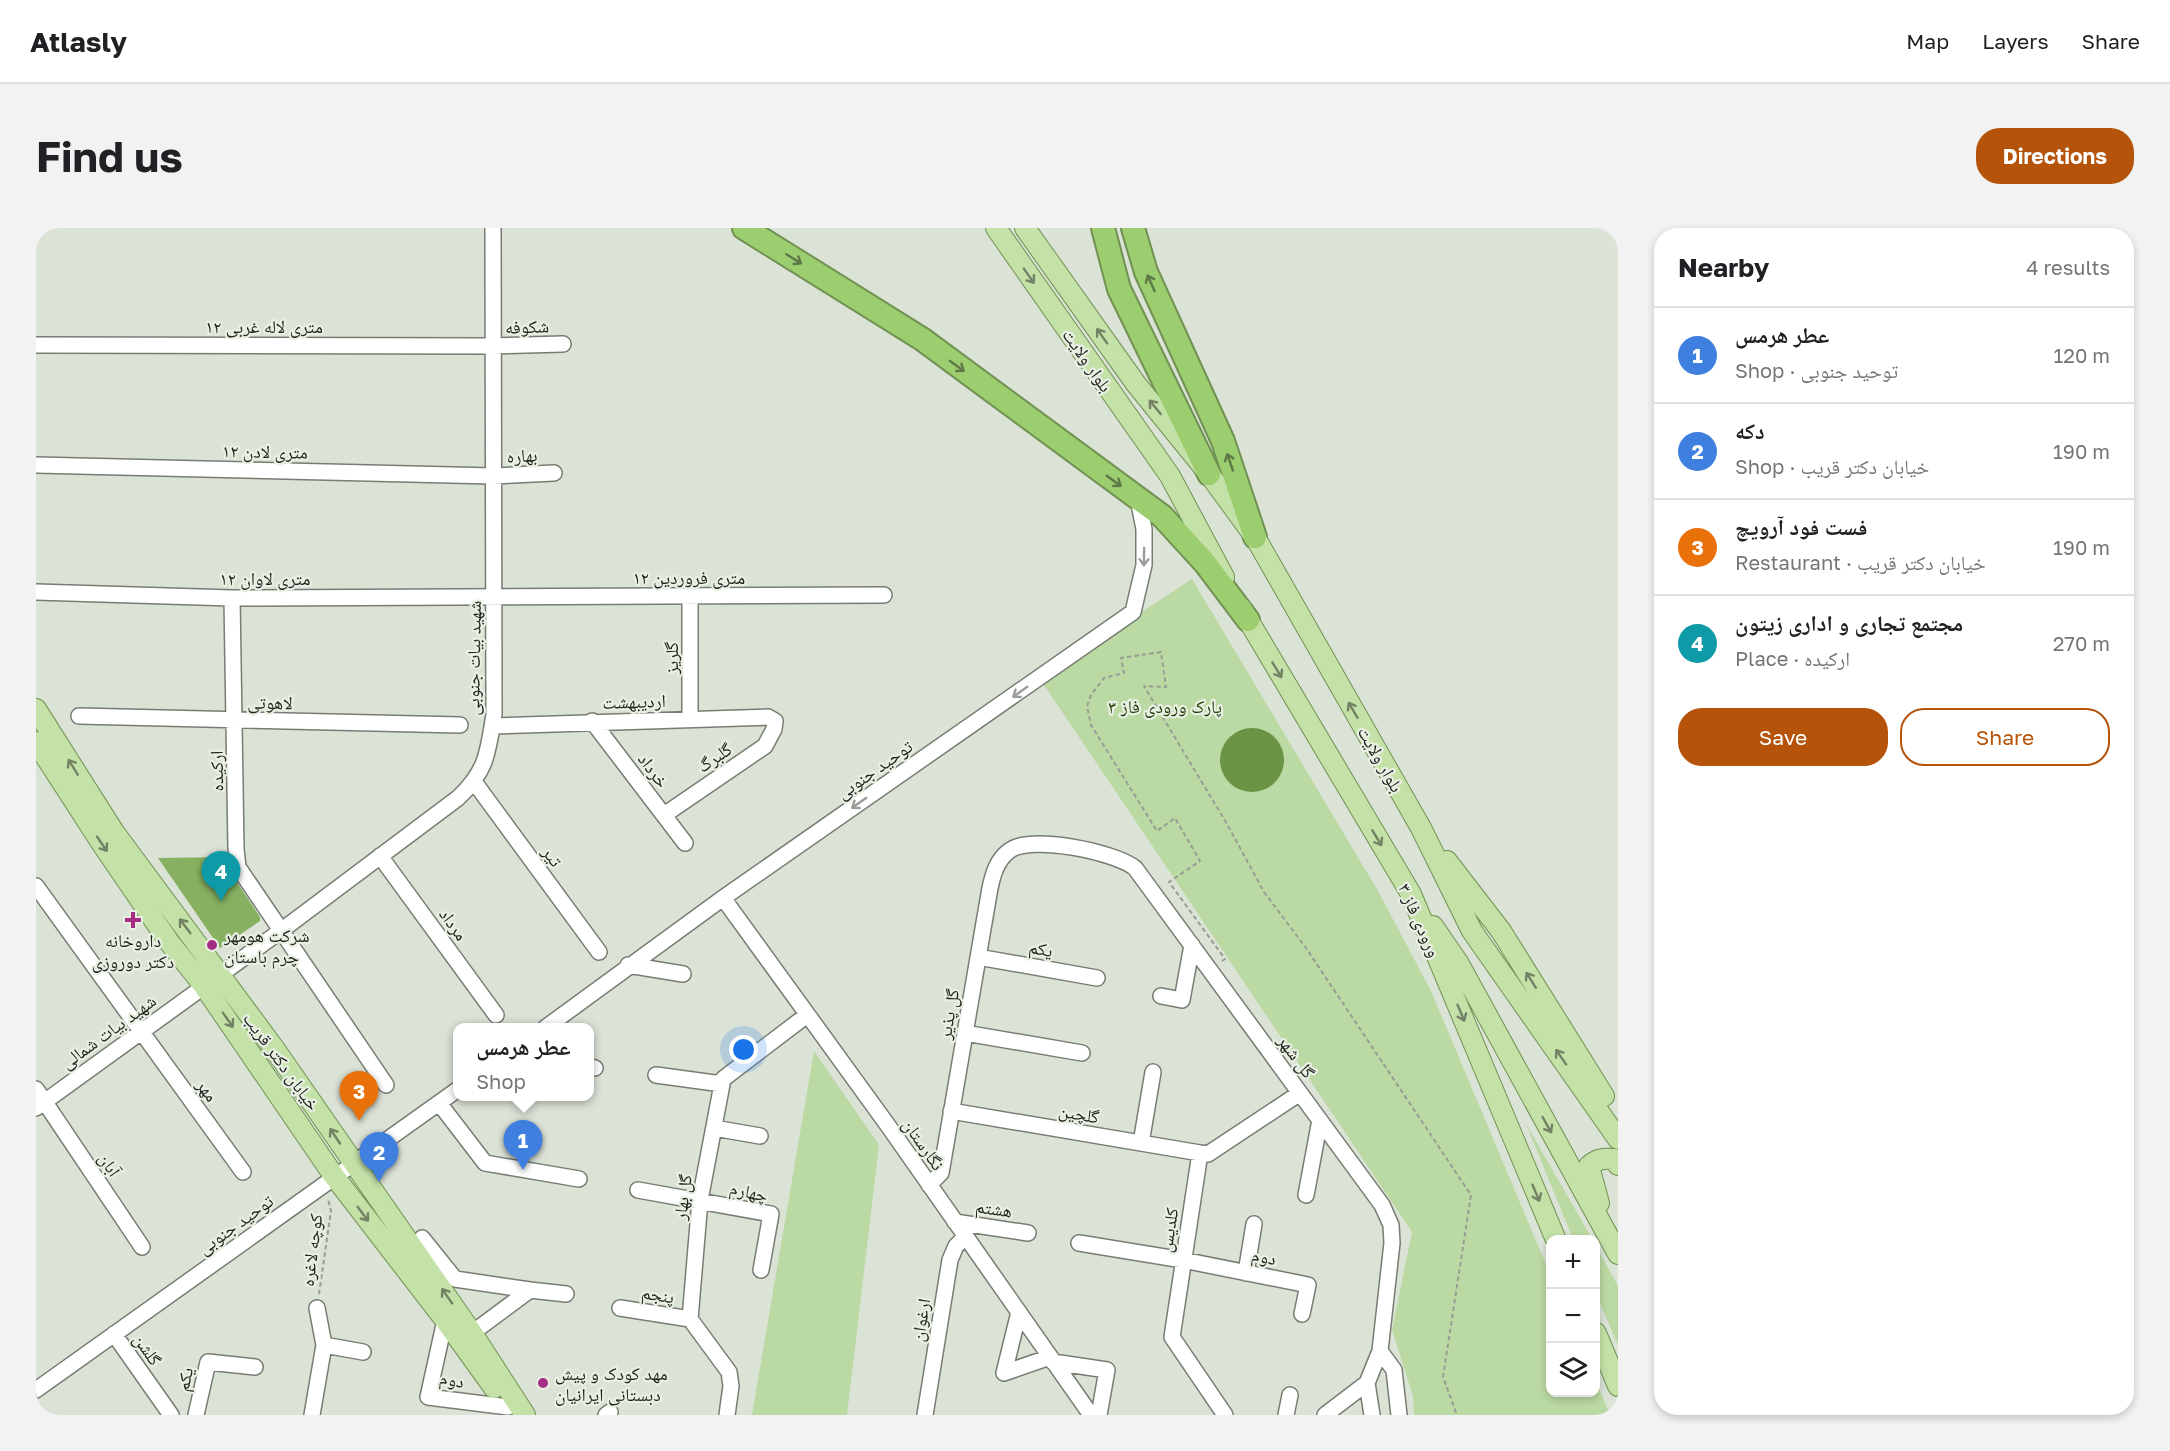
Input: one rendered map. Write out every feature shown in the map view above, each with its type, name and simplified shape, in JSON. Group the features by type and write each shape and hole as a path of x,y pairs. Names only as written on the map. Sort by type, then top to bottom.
{"highway":[{"path":"744,228 922,339 1162,516 1205,563 1248,620"},
{"path":"1103,228 1119,288 1209,474"},
{"path":"1133,228 1146,272 1223,441 1255,537"}],"main road":[{"name":"بلوار ولایت","path":"996,228 1170,476 1248,620"},
{"name":"بلوار ولایت","path":"1027,231 1136,384 1209,474 1255,537 1420,828 1472,931 1618,1139"},
{"name":"ورودی فاز ۳","path":"1248,620 1411,894 1554,1235"},
{"name":"خیابان دکتر قریب","path":"36,709 114,832 206,953 212,980 334,1176 516,1412"},
{"name":"خیابان دکتر قریب","path":"36,742 169,942 212,980 280,1057 472,1333 516,1412"},
{"path":"1420,828 1501,931 1618,1119"},
{"path":"1411,894 1459,964 1618,1254"},
{"path":"1608,1236 1589,1166 1595,1160 1603,1158 1614,1159 1618,1165"},
{"path":"1600,1343 1618,1386"}],"street":[{"name":"شهید بیات جنوبی","path":"212,980 458,798 475,783 484,765 494,714 493,228"},
{"name":"شکوفه","path":"492,346 563,344"},
{"name":"۱۲ متری لاله غربی","path":"36,345 492,346"},
{"name":"۱۲ متری لادن","path":"36,465 493,476"},
{"name":"بهاره","path":"493,476 554,472"},
{"name":"توحید جنوبی","path":"551,1023 723,898 1132,612 1144,565 1144,529 1138,499"},
{"name":"۱۲ متری لاوان","path":"36,592 232,598 494,597"},
{"name":"۱۲ متری فروردین","path":"494,597 884,595"},
{"name":"گلریز","path":"690,596 690,719"},
{"name":"ارکیده","path":"232,598 238,867 386,1085"},
{"name":"لاهوتی","path":"80,716 460,725"},
{"name":"اردیبهشت","path":"492,726 768,717 775,721"},
{"name":"گلبرگ","path":"664,815 765,746 774,729 775,721"},
{"name":"خرداد","path":"592,722 685,843"},
{"name":"تیر","path":"475,783 599,952"},
{"name":"گل شهر","path":"1010,850 1022,844 1046,843 1103,854 1129,863 1135,868 1382,1205 1391,1225 1392,1243 1380,1352 1367,1383 1325,1415"},
{"name":"گل پذیر","path":"929,1185 941,1173 993,875 998,864 1010,850"},
{"name":"مرداد","path":"380,856 496,1015"},
{"name":"مهر","path":"36,886 243,1172"},
{"name":"نگارستان","path":"723,898 929,1185 1090,1415"},
{"path":"1161,996 1182,1000 1192,945"},
{"name":"یکم","path":"978,957 1097,978"},
{"path":"628,966 683,974"},
{"name":"شهید بیات شمالی","path":"39,1100 212,980"},
{"path":"656,1075 722,1084 723,1079 807,1015"},
{"path":"965,1033 1082,1053"},
{"path":"1141,1143 1153,1072"},
{"name":"گل بهار","path":"690,1319 700,1200 722,1084"},
{"name":"توحید جنوبی","path":"36,1390 453,1093"},
{"path":"1200,1153 1208,1154 1300,1093"},
{"name":"آبان","path":"39,1100 142,1247"},
{"path":"439,1103 485,1163 579,1179"},
{"name":"گلچین","path":"951,1111 1200,1153"},
{"path":"1306,1195 1320,1120"},
{"path":"714,1128 760,1136"},
{"name":"کلدیس","path":"1200,1153 1172,1337 1225,1415"},
{"path":"638,1190 700,1200"},
{"name":"چهارم","path":"700,1200 771,1214 761,1270"},
{"name":"هشتم","path":"955,1222 1028,1233"},
{"path":"1246,1273 1254,1224"},
{"name":"ارغوان","path":"925,1415 950,1260 956,1246 965,1237"},
{"path":"422,1238 456,1279 566,1294"},
{"path":"1079,1243 1183,1260"},
{"name":"دوم","path":"1183,1260 1308,1285 1302,1314"},
{"path":"472,1333 530,1290"},
{"path":"312,1415 324,1345 317,1308"},
{"name":"پنجم","path":"620,1308 690,1319"},
{"path":"1019,1312 1004,1373 1052,1360 1107,1370 1098,1415"},
{"path":"690,1319 729,1372 731,1386 727,1415"},
{"name":"دوم","path":"444,1320 428,1397 516,1412"},
{"name":"گلشن","path":"114,1334 171,1415"},
{"path":"324,1345 363,1352"},
{"path":"1380,1352 1394,1370 1400,1415"},
{"name":"یکم","path":"196,1415 208,1362 255,1367"},
{"path":"1367,1383 1372,1415"},
{"path":"1286,1415 1290,1395"}],"path":[{"path":"1210,970 1225,959 1169,882 1200,861 1175,818 1158,831 1091,725 1087,706 1091,695 1104,678 1124,673 1121,658 1161,652 1166,687 1144,686 1227,824 1264,892 1306,948 1471,1195 1443,1377 1457,1415"},
{"name":"کوچه لاغره","path":"317,1308 331,1211 327,1196"}],"green space":[{"name":"پارک ورودی فاز ۳","path":"1192,579 1378,891 1431,991 1546,1264 1546,1397 1600,1397 1600,1391 1610,1415 1414,1415 1413,1396 1392,1330 1412,1232 1040,679"},
{"path":"814,1051 879,1145 847,1415 752,1415"},
{"path":"1526,1124 1590,1235 1571,1235"},
{"path":"1600,1253 1618,1286 1618,1345 1600,1303"}],"shaded area":[{"path":"1252,728 1270,734 1278,742 1284,760 1278,778 1270,786 1252,792 1234,786 1226,778 1220,760 1226,742 1234,734"}],"building":[{"path":"227,857 230,872 260,917 260,921 220,948 158,858"}],"place":[{"name":"مجتمع تجاری و اداری زیتون","path":"221,901"},
{"name":"داروخانه دکتر دوروزی","path":"133,920"},
{"name":"شرکت هومهر چرم باستان","path":"212,945"},
{"name":"فست فود آرویچ","path":"359,1121"},
{"name":"عطر هرمس","path":"523,1170"},
{"name":"دکه","path":"379,1182"},
{"name":"مهد کودک و پیش دبستانی ایرانیان","path":"543,1383"}]}
